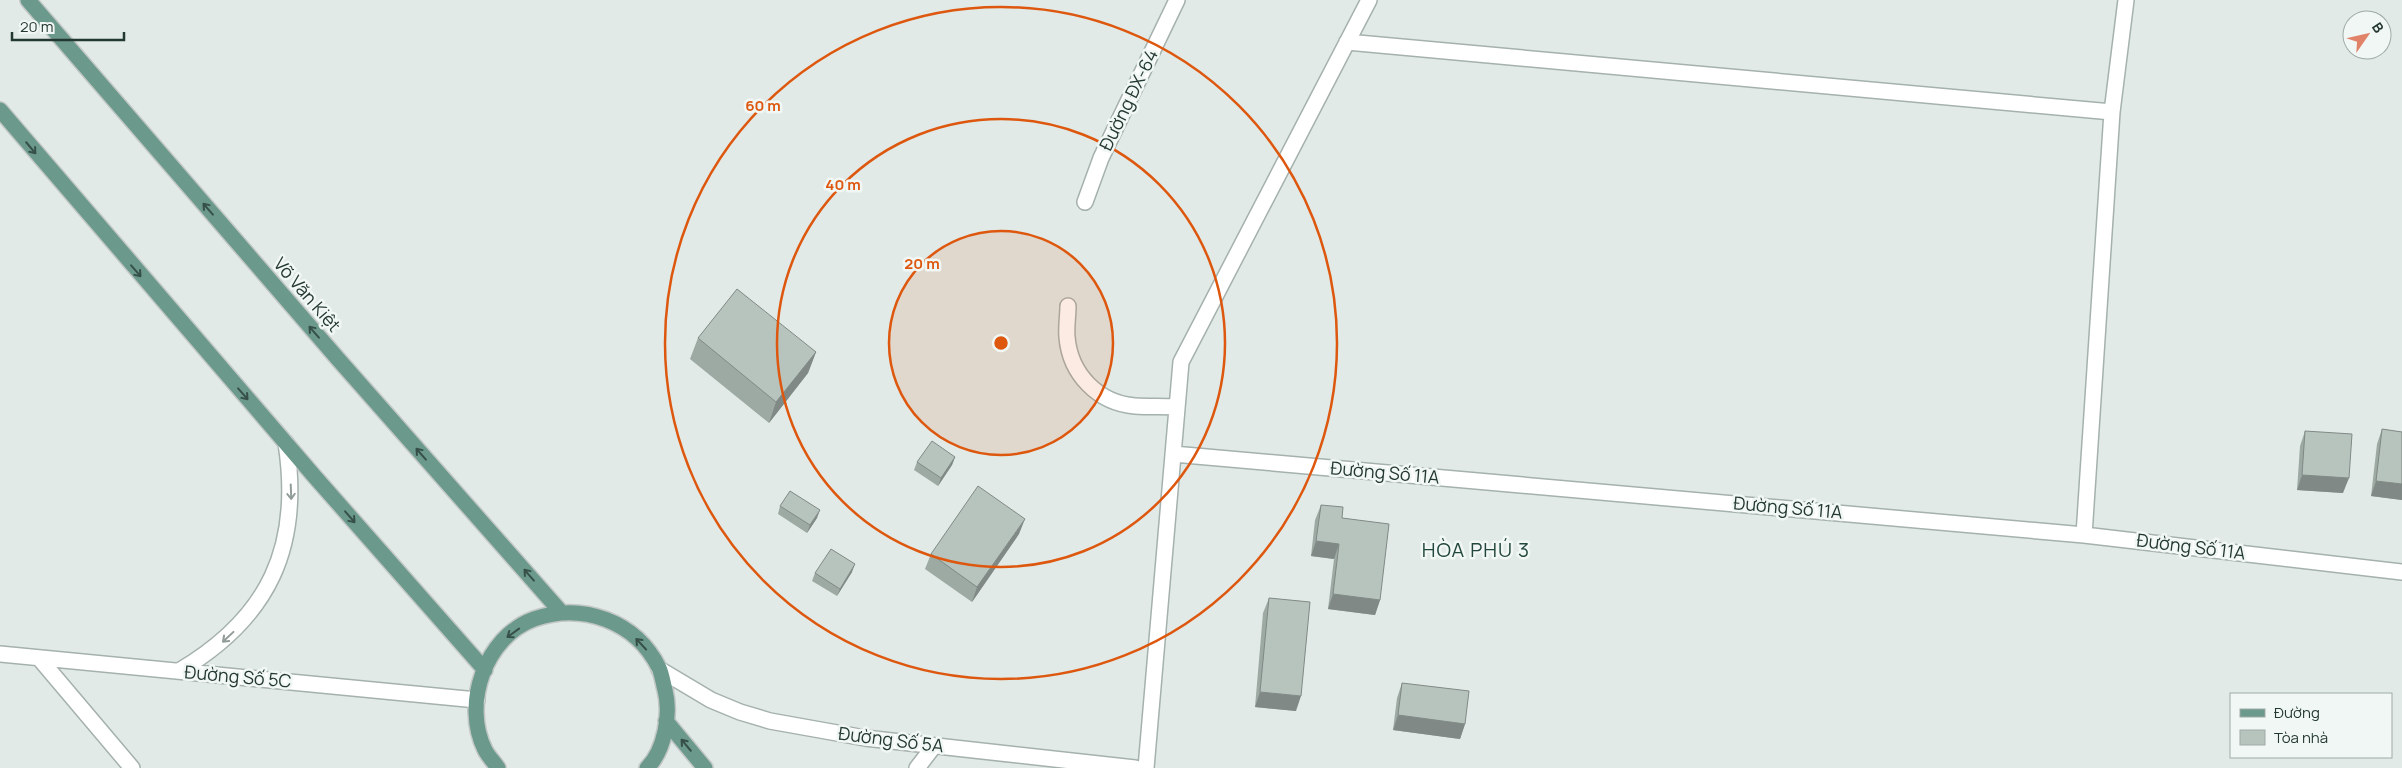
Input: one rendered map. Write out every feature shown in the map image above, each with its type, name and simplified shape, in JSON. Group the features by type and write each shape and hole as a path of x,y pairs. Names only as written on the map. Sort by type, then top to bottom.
{"main road":[{"name":"Võ Văn Kiệt","path":"28,0 344,367 561,612"},
{"path":"0,110 98,228 485,670"},
{"path":"498,768 484,749 476,718 478,687 488,660 507,636 532,620 561,612 591,614 619,624 642,644 660,669 668,701 665,734 651,764 647,768"},
{"path":"666,721 706,768"}],"street":[{"name":"Đường ĐX-64","path":"1085,202 1101,158 1177,0"},
{"path":"1146,768 1181,362 1369,0"},
{"path":"2084,534 2112,112 2126,0"},
{"path":"1347,42 2112,112"},
{"path":"1068,306 1067,338 1075,366 1088,386 1107,399 1133,406 1178,406"},
{"path":"179,672 206,655 231,635 251,612 268,585 279,558 287,530 290,510 290,472 286,443"},
{"name":"Đường Số 11A","path":"1173,454 2084,534 2402,572"},
{"name":"Đường Số 5C","path":"0,654 477,700"},
{"path":"39,658 132,768"},
{"name":"Đường Số 5A","path":"660,669 684,686 711,700 740,712 770,721 865,738 1135,768"},
{"path":"917,768 934,746"}],"building":[{"path":"737,289 816,352 776,402 698,338"},
{"path":"2382,429 2402,432 2402,484 2376,481"},
{"path":"2305,431 2352,434 2349,478 2302,475"},
{"path":"932,441 955,457 941,478 917,462"},
{"path":"978,486 1025,519 977,587 931,554"},
{"path":"790,491 820,510 810,525 780,506"},
{"path":"1321,505 1343,507 1342,518 1389,524 1380,600 1333,594 1339,544 1316,541"},
{"path":"831,549 855,564 840,589 815,573"},
{"path":"1269,598 1310,602 1301,696 1260,692"},
{"path":"1402,683 1469,691 1465,724 1398,715"}],"district":[{"name":"HÒA PHÚ 3","path":"1476,550"}]}
